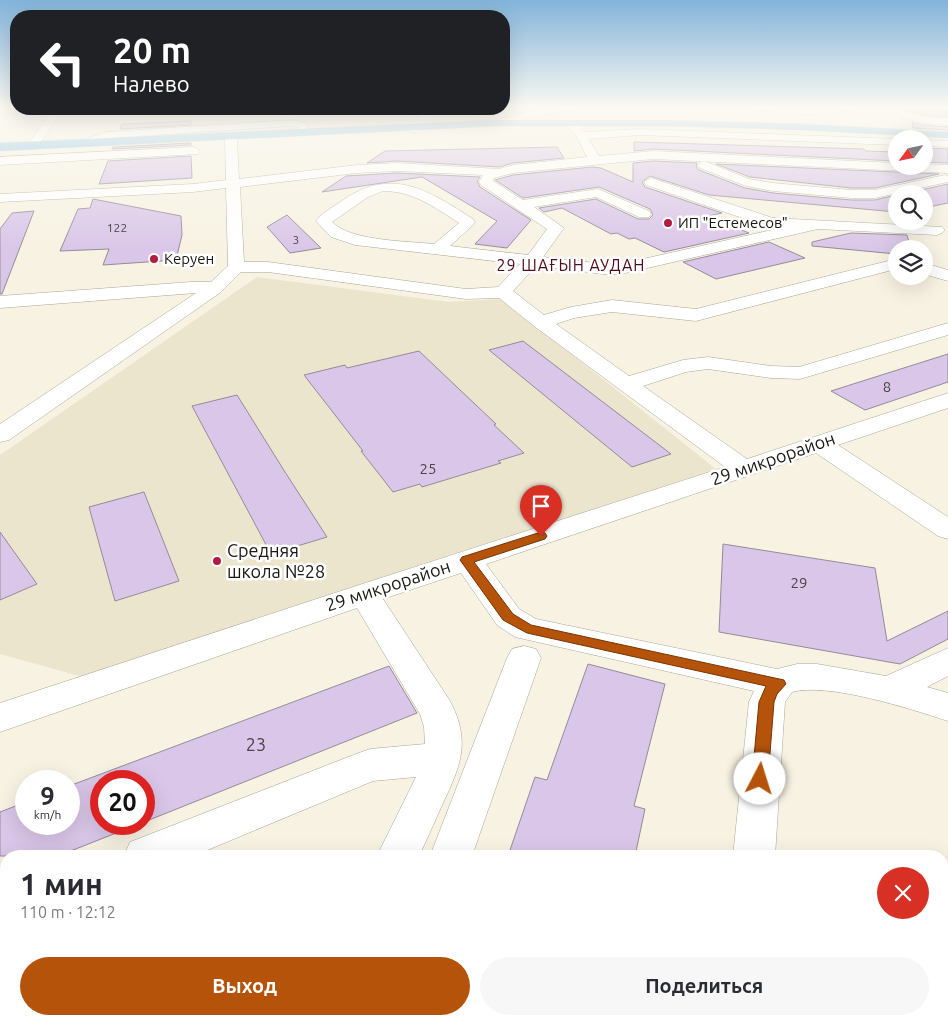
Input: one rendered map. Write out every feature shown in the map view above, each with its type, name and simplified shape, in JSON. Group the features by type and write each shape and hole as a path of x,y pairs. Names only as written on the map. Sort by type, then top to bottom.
{"street":[{"path":"0,162 144,154"},
{"path":"229,154 234,183 236,267"},
{"path":"592,154 596,160 623,170"},
{"path":"0,198 183,188 397,167 497,172 653,155 948,169"},
{"path":"704,165 746,182 773,188 850,194 875,194 948,179"},
{"path":"403,187 468,170"},
{"path":"497,172 489,175 486,182 556,228 532,260 503,292"},
{"path":"644,181 773,222 937,230"},
{"path":"437,250 468,222 425,196 403,187 393,186 368,192 323,221 328,228 342,237 437,250 621,269 819,224"},
{"path":"519,204 623,188"},
{"path":"598,193 644,214"},
{"path":"541,322 571,313 612,306 696,314 888,266"},
{"path":"0,435 215,288 236,267 268,267 466,294 503,292 541,322 744,469"},
{"path":"933,271 948,276"},
{"path":"0,302 190,287 215,288"},
{"path":"626,384 683,366 708,363 771,372 800,373 948,329"},
{"name":"29 микрорайон","path":"0,718 364,594 948,400"},
{"path":"820,444 948,530"},
{"path":"466,560 508,617 527,629 779,684"},
{"path":"364,594 437,710 444,729 442,760 429,794 401,850"},
{"path":"454,850 524,658"},
{"path":"891,690 948,660"},
{"path":"755,850 767,702 771,690 779,684 793,678 806,676 891,690 948,707"},
{"path":"160,850 370,765 387,762 442,760"}],"shaded area":[{"name":"Средняя школа №28","path":"257,277 449,302 502,299 716,469 83,677 0,654 0,455"}],"building":[{"path":"381,154 561,154 564,158 513,163 499,167 397,161 367,163"},
{"path":"751,154 888,154 888,161"},
{"path":"933,154 948,154 948,163 933,162"},
{"path":"191,156 192,178 99,184 108,161"},
{"path":"653,161 697,163 696,166 699,170 745,188 773,193 851,200 875,200 888,197 888,211 709,195 650,176 642,182 645,187 722,213 708,216 749,233 664,252 635,238 629,239 617,233 611,234 562,208 544,212 539,208 596,199 638,219 649,219 653,215 650,209 599,187 523,198 495,180 513,175 592,167 601,168 633,182 633,163"},
{"path":"716,164 888,172 888,175 939,174 875,188 851,188 750,177"},
{"path":"397,173 480,177 477,181 480,187 531,220 507,248 475,244 497,221 422,177 322,192 346,176"},
{"path":"948,184 948,203 933,206 933,187"},
{"path":"93,199 181,216 182,235 176,260 103,265 109,249 60,251 78,209 90,208"},
{"path":"34,211 2,294 0,294 0,229 12,213"},
{"path":"287,215 321,248 290,253 267,227"},
{"path":"851,233 907,235 908,240 888,240 888,253 812,246 812,242"},
{"path":"769,242 805,258 716,279 683,262"},
{"path":"523,341 671,454 632,467 489,350"},
{"path":"419,351 524,453 498,461 501,463 422,487 420,484 393,492 304,375 345,365 347,368"},
{"path":"948,354 948,382 865,410 831,391"},
{"path":"237,395 327,537 271,554 192,406"},
{"path":"144,492 179,581 115,601 89,507"},
{"path":"0,532 37,584 0,600"},
{"path":"723,544 875,568 887,641 948,611 948,639 900,664 719,632"},
{"path":"588,664 665,684 634,806 645,809 636,850 510,850 535,777 547,780"},
{"path":"389,666 417,713 155,818 155,770 112,770"},
{"path":"90,778 90,835 111,835 73,850 0,850 0,812 15,806 15,835 80,835 80,782"}],"place":[{"name":"ИП \"Естемесов\"","path":"668,223"},
{"name":"Керуен","path":"154,259"},
{"name":"Средняя школа №28","path":"217,561"}],"district":[{"name":"29 ШАҒЫН АУДАН","path":"571,265"}],"route":[{"path":"541,536 466,560 508,617 527,629 779,684 771,690 767,702 760,779"}]}
